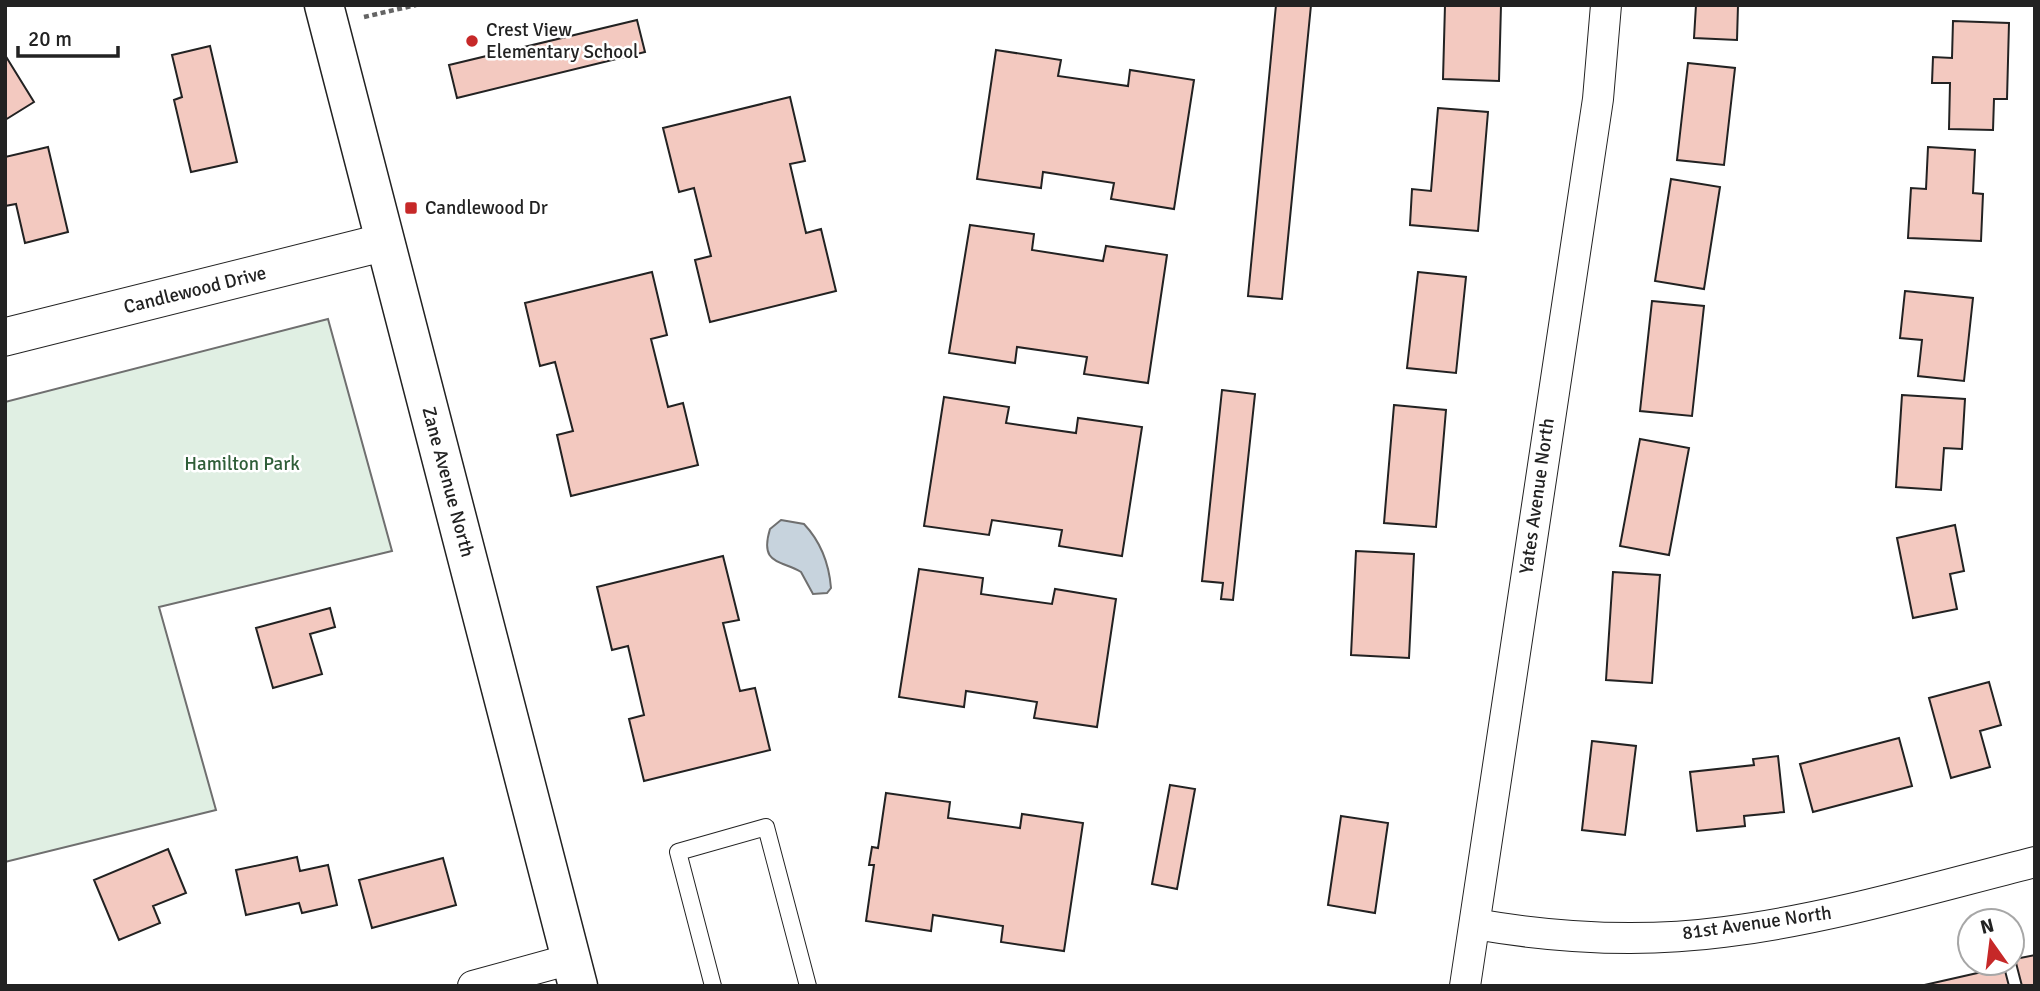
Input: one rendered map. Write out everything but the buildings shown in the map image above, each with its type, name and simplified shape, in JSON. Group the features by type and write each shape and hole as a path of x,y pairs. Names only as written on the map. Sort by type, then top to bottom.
{"main road":[{"name":"Zane Avenue North","path":"327,15 575,973"}],"street":[{"name":"Yates Avenue North","path":"1465,986 1598,99 1606,5"},
{"name":"Candlewood Drive","path":"5,337 386,242"},
{"name":"81st Avenue North","path":"1475,924 1517,931 1618,939 1722,933 1823,916 2035,862"},
{"name":"Zane Avenue North","path":"473,986 575,973"}],"lane":[{"path":"713,986 678,852 766,827 808,986"}],"path":[{"path":"327,15 416,5"}],"green space":[{"name":"Hamilton Park","path":"328,319 392,551 159,607 216,810 5,862 5,402"}],"shaded area":[{"path":"781,520 804,524 815,538 828,570 831,588 827,593 813,594 801,572 774,560 770,555 767,541 770,529"}],"place":[{"name":"Crest View Elementary School","path":"472,41"},
{"name":"Candlewood Dr","path":"411,208"}]}
